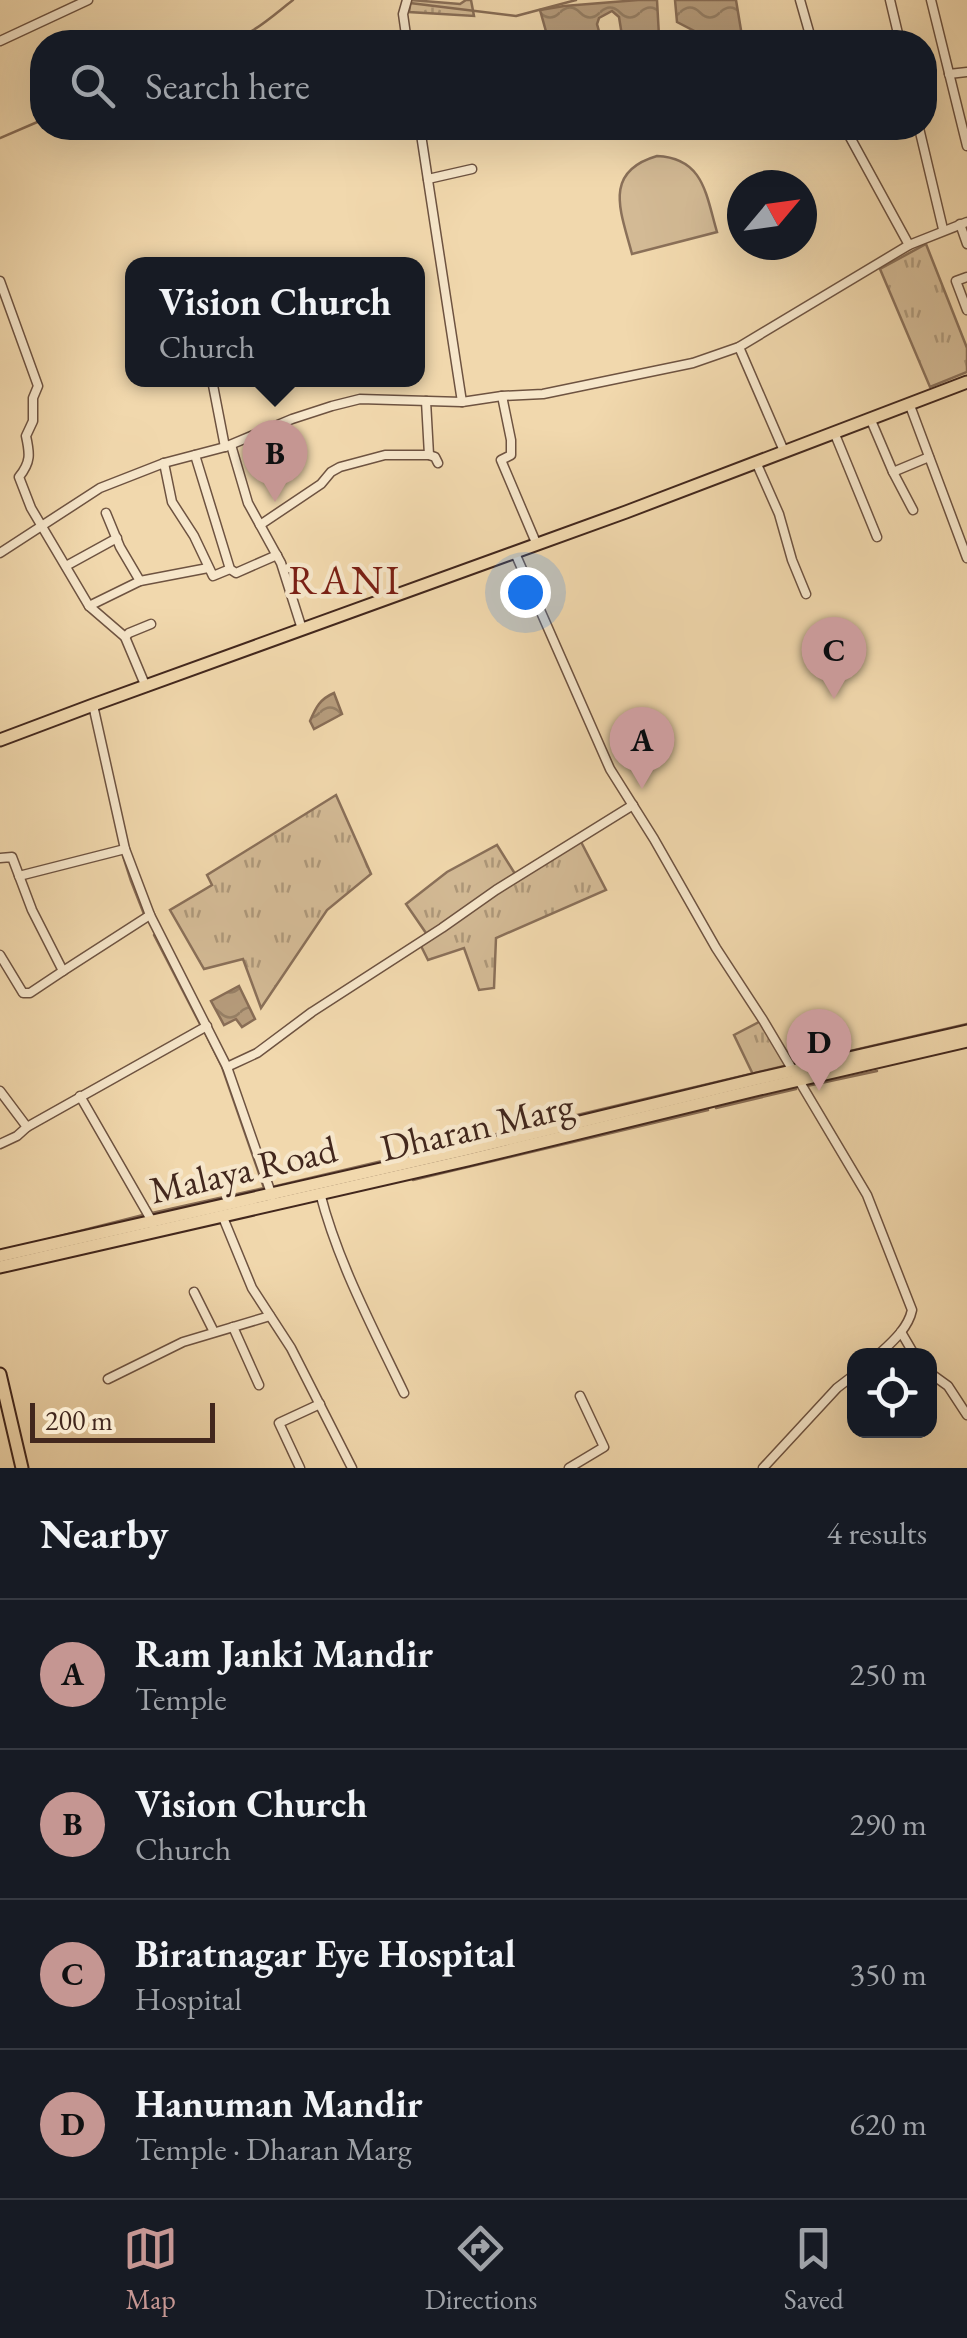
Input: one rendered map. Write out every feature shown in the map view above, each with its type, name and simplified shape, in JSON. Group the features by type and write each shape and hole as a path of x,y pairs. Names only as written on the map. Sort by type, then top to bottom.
{"main road":[{"path":"0,740 537,545 967,382"},
{"path":"795,1076 967,1030"},
{"name":"Dharan Marg","path":"0,1267 155,1226 468,1160 795,1076 967,1042"},
{"name":"Malaya Road","path":"274,1200 648,1111"},
{"name":"Malaya Road","path":"0,1256 155,1226"},
{"path":"0,1374 22,1468"}],"street":[{"path":"0,41 88,0"},
{"path":"405,30 406,0"},
{"path":"800,0 809,30"},
{"path":"890,0 897,30"},
{"path":"932,0 967,146"},
{"path":"949,74 967,72"},
{"path":"422,140 462,402"},
{"path":"852,140 909,245"},
{"path":"922,140 943,230"},
{"path":"428,179 472,169"},
{"path":"0,552 100,488 164,463 228,446 332,406 360,400 462,402 543,394 693,364 739,346 909,245 943,230 963,222 967,244"},
{"path":"967,277 956,281 967,310"},
{"path":"0,281 38,386 33,398 34,421 26,436 29,464 20,477 31,508 89,606 125,637 146,688"},
{"path":"739,346 784,451"},
{"path":"214,387 228,446 248,503 282,563 302,629"},
{"path":"502,396 511,455 501,460 537,545"},
{"path":"426,401 429,455"},
{"path":"909,404 967,558"},
{"path":"870,418 913,510"},
{"path":"834,432 877,538"},
{"path":"195,455 230,569 236,573 277,555"},
{"path":"260,525 322,484 331,472 348,464 385,455 429,455 438,463"},
{"path":"893,472 929,457"},
{"path":"756,462 806,594"},
{"path":"164,463 172,502 194,536 208,568 213,576 230,569"},
{"path":"106,513 140,581"},
{"path":"66,566 117,538"},
{"path":"515,553 610,769 868,1196 912,1310 901,1332 886,1348"},
{"path":"89,606 140,581 208,568"},
{"path":"125,637 151,624"},
{"path":"93,704 125,849 150,914 227,1067 274,1200"},
{"path":"227,1067 257,1053 496,890 633,805"},
{"path":"19,876 125,849"},
{"path":"0,858 12,857 32,910 63,970"},
{"path":"0,955 24,993 30,993 150,914"},
{"path":"0,1144 207,1026"},
{"path":"0,1091 27,1127"},
{"path":"80,1096 155,1226"},
{"path":"320,1192 361,1306 404,1393"},
{"path":"221,1212 252,1288 291,1348 352,1468"},
{"path":"194,1292 214,1332"},
{"path":"108,1380 183,1342 270,1316"},
{"path":"233,1327 259,1386"},
{"path":"901,1332 911,1348"},
{"path":"937,1378 948,1386 967,1415"},
{"path":"762,1468 847,1380"},
{"path":"569,1468 604,1447 580,1396"},
{"path":"300,1468 279,1423 320,1404"}],"green space":[{"path":"411,0 460,4 471,0 474,16 409,12"},
{"path":"657,156 673,158 694,171 706,192 717,232 632,254 621,209 622,183 628,172"},
{"path":"926,244 967,348 967,372 930,387 880,269"},
{"path":"336,795 371,874 327,910 261,1008 243,959 204,969 170,910 212,885 207,875"},
{"path":"579,838 606,890 496,938 494,988 479,990 464,948 428,960 419,942 428,936 406,904 447,872 497,845 517,877"},
{"path":"763,1020 793,1071 760,1089 734,1035"}],"water":[{"path":"657,0 659,30 621,30 619,17 612,11 599,18 599,30 546,30 540,10"},
{"path":"675,0 736,0 741,30 692,30 677,22"},
{"path":"334,693 342,714 314,729 310,721 314,712"},
{"path":"239,986 255,1019 242,1027 236,1019 224,1025 211,1001"}],"waterway":[{"path":"253,30 293,0"},
{"path":"410,3 516,16 576,0"},
{"path":"0,138 30,125"},
{"path":"123,856 144,914"},
{"path":"154,935 201,1026"},
{"path":"794,1064 967,1024"},
{"path":"152,1213 264,1188 222,1067 205,1033"},
{"path":"272,1187 784,1066"},
{"path":"807,1086 877,1071"},
{"path":"716,1108 796,1089"},
{"path":"413,1180 708,1110"},
{"path":"25,1245 143,1215"}],"place":[{"name":"Vision Church","path":"275,502"},
{"name":"Biratnagar Eye Hospital","path":"834,699"},
{"name":"Ram Janki Mandir","path":"642,789"},
{"name":"Hanuman Mandir","path":"819,1091"}],"district":[{"name":"RANI","path":"345,580"}]}
